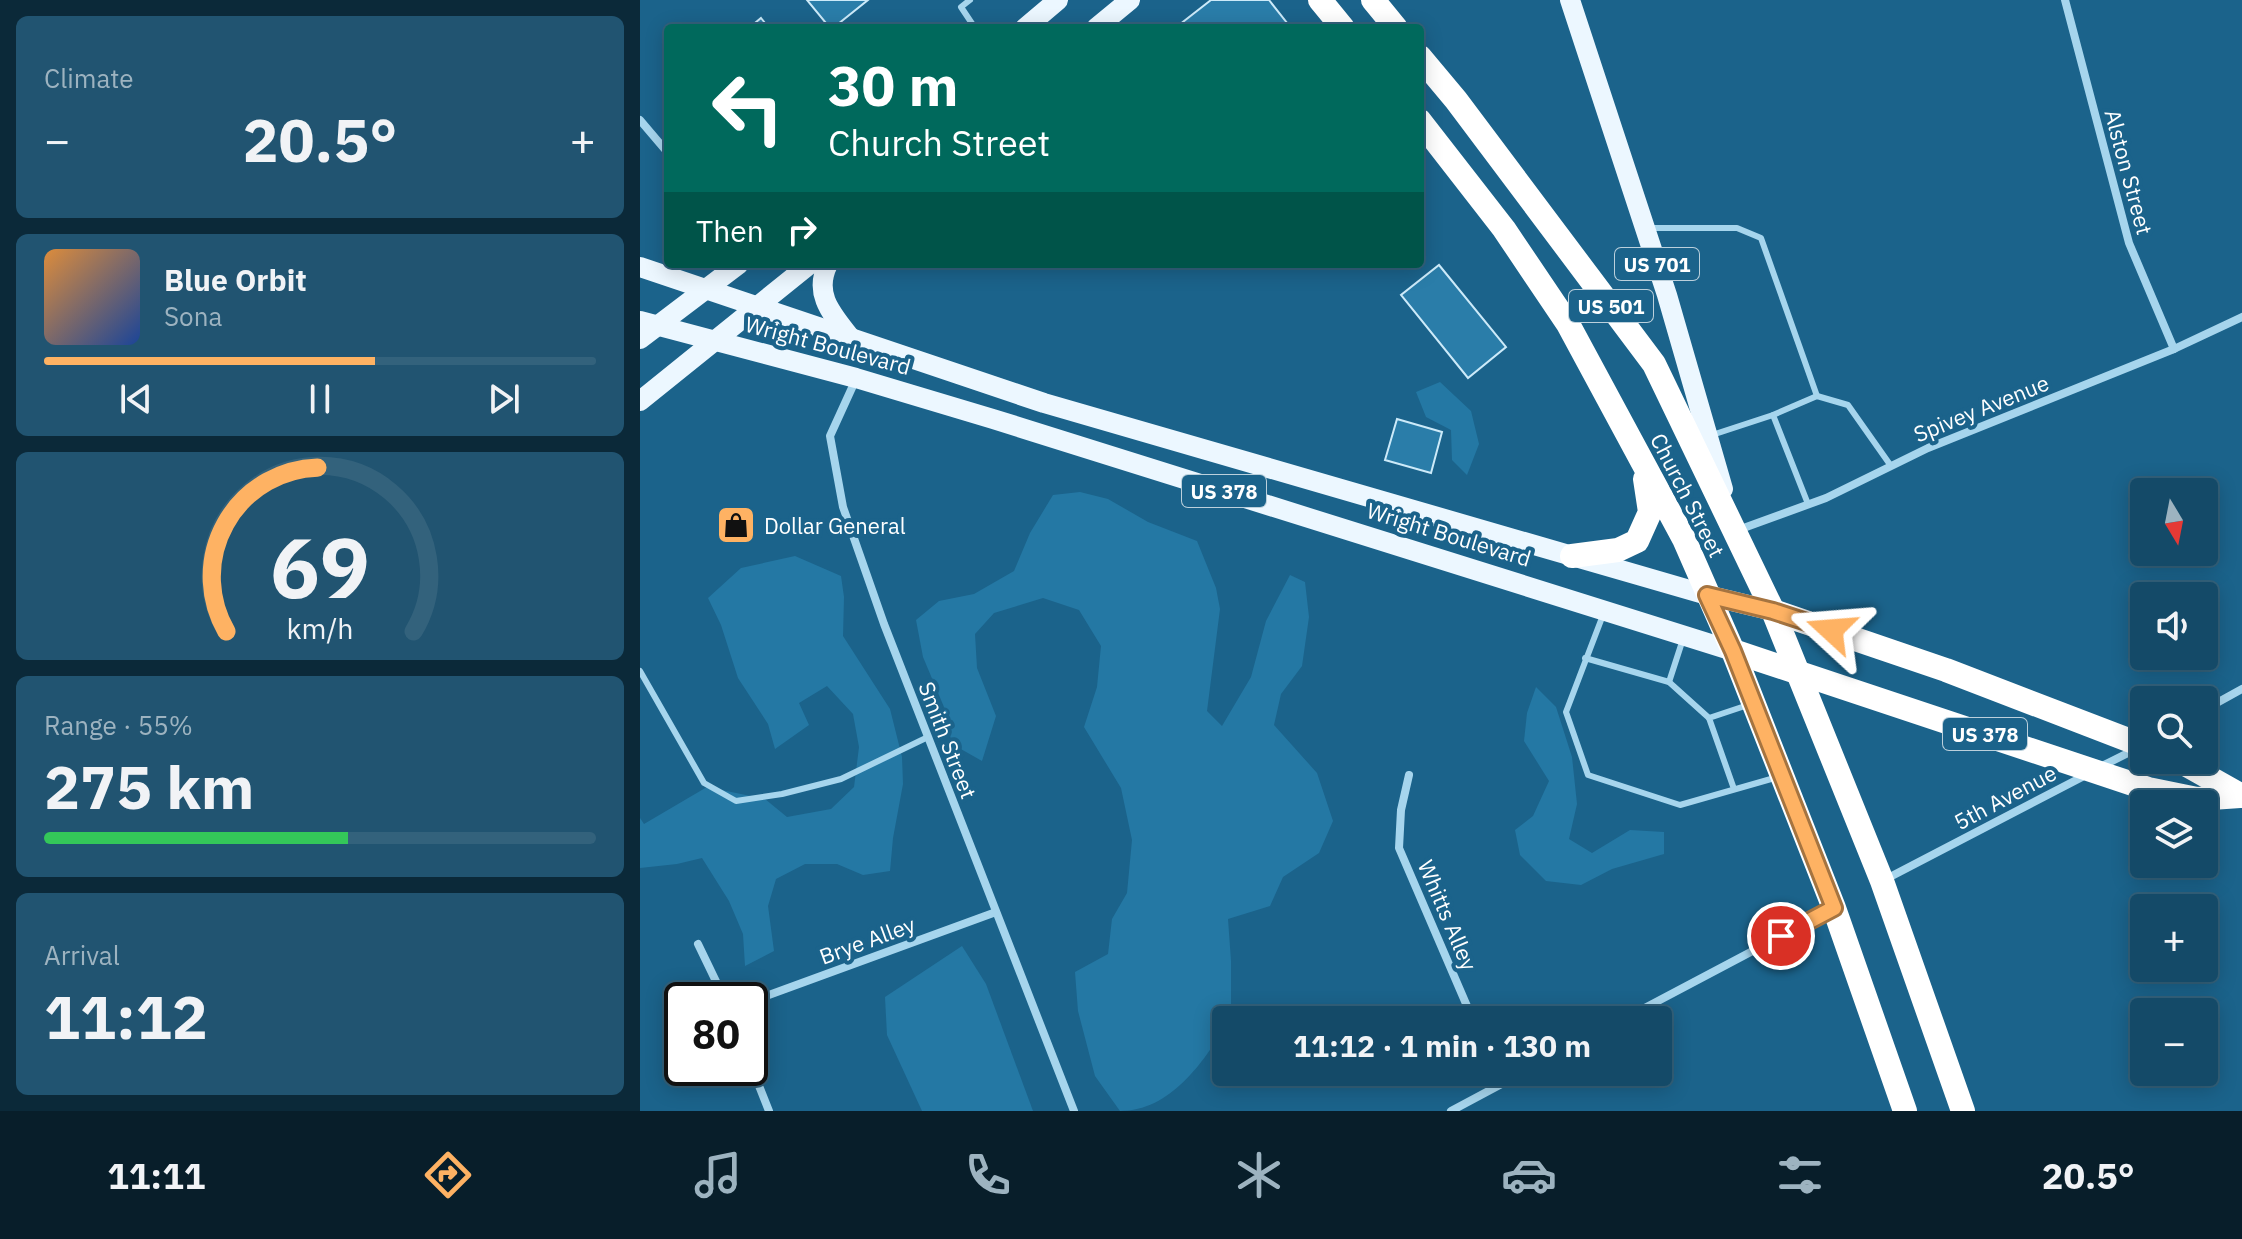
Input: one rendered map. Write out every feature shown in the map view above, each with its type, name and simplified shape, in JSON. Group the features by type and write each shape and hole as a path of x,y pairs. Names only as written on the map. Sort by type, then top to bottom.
{"highway":[{"path":"1320,0 1340,24"},
{"path":"1373,0 1393,24"},
{"name":"Church Street","path":"1424,62 1654,364 1773,611 1882,881 1963,1111"},
{"name":"Church Street","path":"1424,126 1504,229 1568,324 1684,539 1733,651 1834,908 1905,1111"},
{"path":"1572,556 1618,550 1637,541 1650,512 1642,461"},
{"name":"Wright Boulevard","path":"1773,611 1946,670 2130,741"},
{"name":"Wright Boulevard","path":"1733,651 2148,789 2197,799 2241,796"},
{"name":"Wright Boulevard","path":"2202,774 2241,796"}],"main road":[{"path":"1030,24 1058,0"},
{"path":"1101,24 1130,0"},
{"name":"Church Street","path":"1570,0 1645,228 1735,531"},
{"name":"Wright Boulevard","path":"640,267 1044,403 1707,595 1773,611"},
{"path":"645,329 734,268"},
{"path":"640,401 805,268"},
{"path":"827,268 821,290 827,309 850,337"},
{"name":"Wright Boulevard","path":"645,329 713,341 856,378 1733,651"}],"street":[{"name":"Alston Street","path":"2065,0 2129,243 2174,349"},
{"path":"640,120 664,148"},
{"name":"Spivey Avenue","path":"1735,531 1808,504 1942,442 2174,349 2242,317"},
{"name":"Smith Street","path":"856,378 830,436 843,507 928,737 1074,1111"},
{"path":"2218,702 2242,689"},
{"name":"5th Avenue","path":"1882,881 2130,753"},
{"name":"Whitts Alley","path":"1409,775 1401,810 1399,848 1467,1006"},
{"path":"1648,1006 1834,908"},
{"name":"Brye Alley","path":"768,995 996,912"},
{"path":"698,944 716,982"},
{"path":"759,1086 769,1111"},
{"path":"1451,1111 1497,1086"}],"lane":[{"path":"970,0 961,7 972,24"},
{"path":"1645,228 1737,228 1761,238 1817,396"},
{"path":"1707,437 1773,415 1817,396 1848,405 1891,466"},
{"path":"1773,415 1808,504"},
{"path":"1605,611 1566,712 1588,775 1680,805 1782,776"},
{"path":"1669,682 1684,636"},
{"path":"1585,658 1669,682 1709,718 1734,789"},
{"path":"640,671 704,783 736,801 782,794 841,779 928,737"},
{"path":"1709,718 1753,704"}],"shaded area":[{"path":"1440,382 1471,411 1479,444 1467,475 1452,460 1451,430 1426,417 1416,392"},
{"path":"1080,492 1108,499 1148,522 1197,541 1216,588 1220,609 1207,711 1222,726 1251,677 1266,621 1290,575 1305,582 1309,617 1302,666 1281,694 1274,725 1317,773 1333,821 1319,853 1283,877 1270,906 1228,919 1231,1006 1212,1006 1212,1046 1196,1069 1169,1094 1138,1109 1120,1111 1095,1076 1078,1011 1075,972 1108,954 1112,919 1127,893 1132,840 1121,788 1084,727 1097,687 1101,646 1079,610 1043,598 994,613 975,634 977,668 996,716 982,761 952,744 944,707 923,657 916,620 939,601 974,594 1014,571 1030,533 1053,495"},
{"path":"795,556 841,576 843,636 890,709 902,757 903,784 890,871 863,875 837,864 805,864 776,879 768,906 774,951 745,966 743,934 729,901 702,858 640,868 640,818 644,824 707,787 765,799 787,817 831,809 854,787 859,747 853,714 827,686 799,703 809,725 775,749 768,724 738,678 721,625 708,598 741,568"},
{"path":"1536,687 1556,707 1572,757 1577,804 1569,839 1592,853 1630,830 1664,832 1664,854 1612,869 1581,885 1546,881 1520,855 1515,830 1533,816 1549,781 1524,741 1527,713"},
{"path":"962,946 986,984 1033,1111 922,1111 887,1035 885,997"}],"building":[{"path":"807,0 868,0 838,24 827,24"},
{"path":"1211,0 1269,0 1288,24 1180,24"},
{"path":"1439,265 1506,347 1468,378 1401,295"},
{"path":"1397,419 1442,432 1431,473 1385,460"}],"place":[{"name":"Dollar General","path":"736,525"}],"route":[{"path":"1781,936 1834,908 1733,651 1707,595 1773,611 1831,630"}]}
